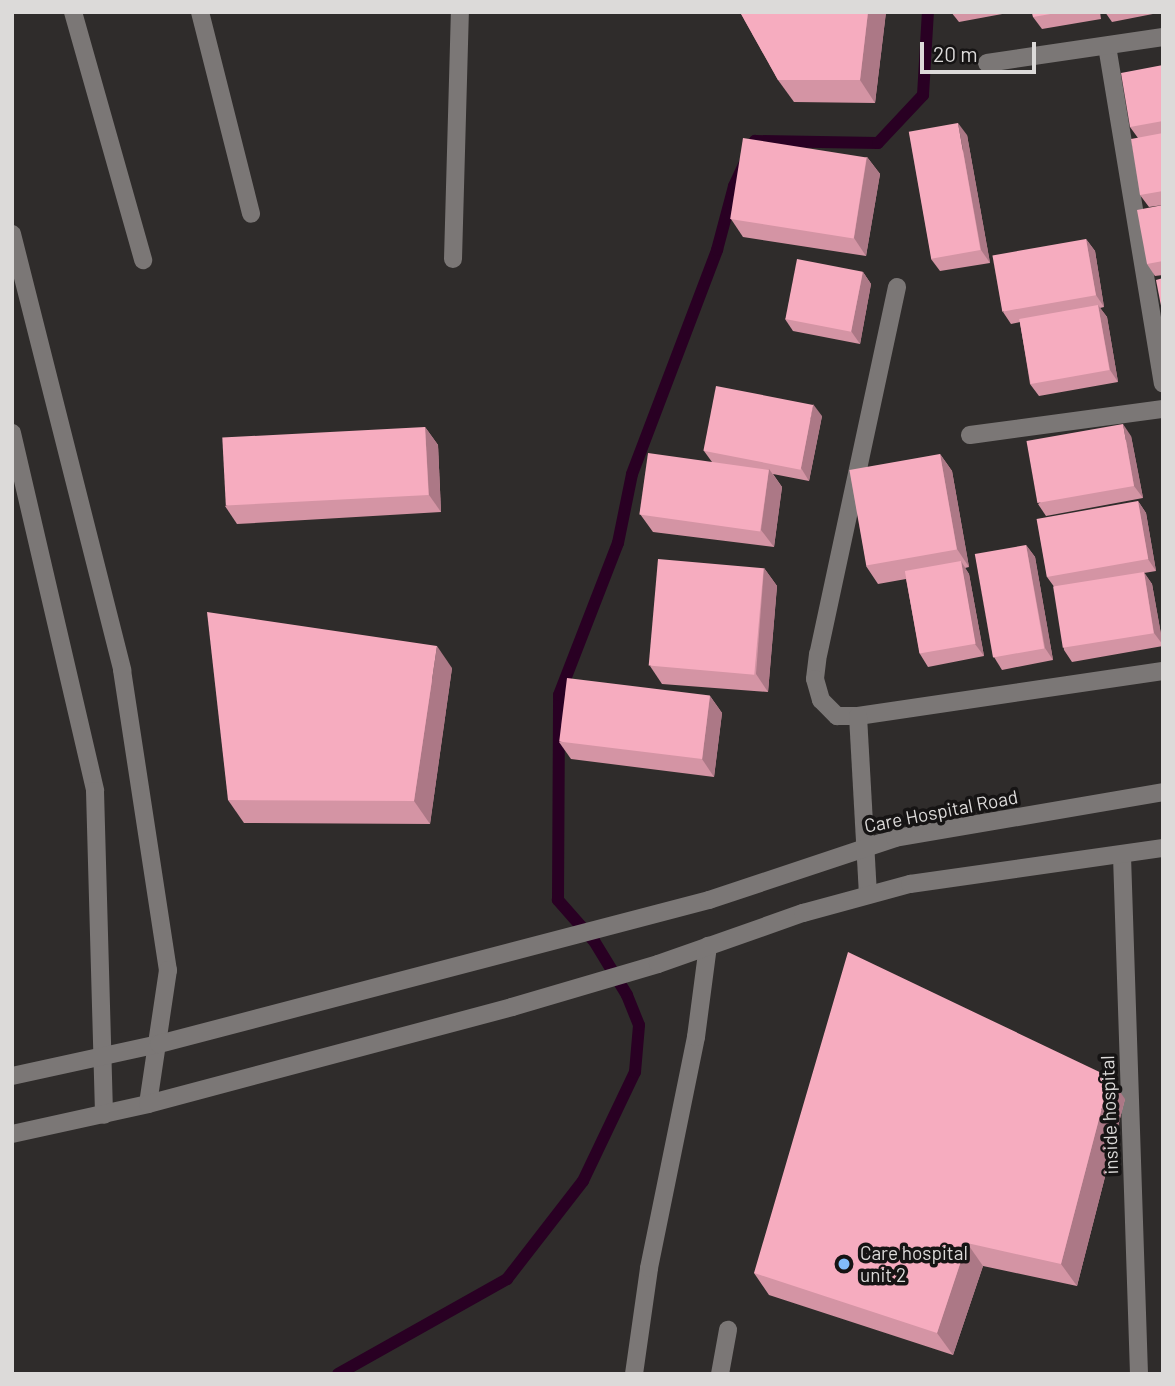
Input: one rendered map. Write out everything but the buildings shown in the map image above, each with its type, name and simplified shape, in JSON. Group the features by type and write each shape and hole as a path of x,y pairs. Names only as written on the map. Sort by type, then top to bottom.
{"street":[{"path":"73,12 143,260"},
{"path":"200,12 251,214"},
{"path":"453,259 460,12"},
{"path":"987,63 1163,37"},
{"path":"1107,46 1163,383"},
{"path":"12,234 122,670 168,970 148,1104"},
{"path":"897,287 815,679 821,700 838,716 858,716 1163,671"},
{"path":"970,435 1163,409"},
{"path":"12,433 95,791 104,1115"},
{"path":"858,716 868,895"},
{"name":"Care Hospital Road","path":"12,1076 159,1044 652,915 895,838 1163,792"},
{"path":"12,1134 148,1104 512,1007 910,884 1122,856 1163,848"},
{"name":"inside hospital","path":"1122,856 1139,1374"},
{"path":"634,1374 649,1268 694,1051 708,946"},
{"path":"720,1374 728,1330"}],"waterway":[{"path":"338,1374 507,1279 583,1181 635,1072 639,1025 627,995 594,941 558,900 559,695 618,543 632,474 717,250 734,186 755,141 878,143 923,95 928,12"}],"place":[{"name":"Care hospital unit 2","path":"844,1264"}]}
